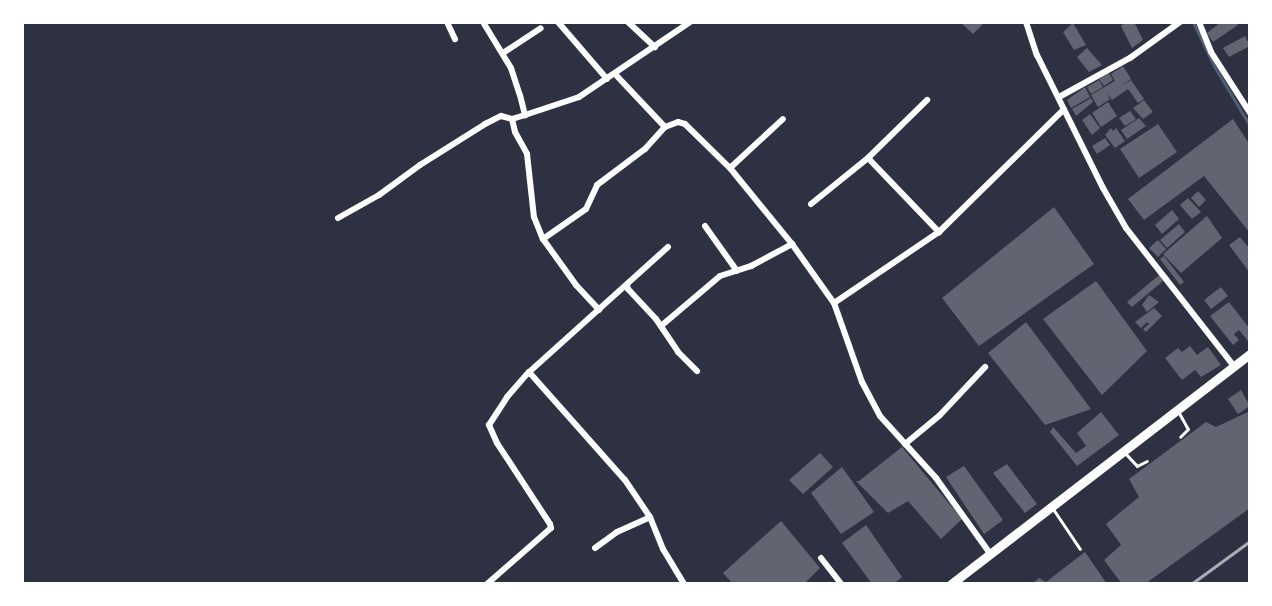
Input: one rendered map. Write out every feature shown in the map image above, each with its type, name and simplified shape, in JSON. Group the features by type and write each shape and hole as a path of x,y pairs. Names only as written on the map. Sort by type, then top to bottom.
{"main road":[{"path":"951,584 1050,505 1250,354"}],"street":[{"path":"447,22 455,39"},
{"path":"483,22 512,68 525,115"},
{"path":"558,22 607,79"},
{"path":"628,22 655,47"},
{"path":"338,219 379,195 420,165 485,124 501,116 512,119 579,97 690,22"},
{"path":"1026,22 1037,55 1103,188 1126,228 1234,366"},
{"path":"1059,97 1130,58 1180,22"},
{"path":"1199,22 1211,52 1250,113"},
{"path":"503,53 541,28"},
{"path":"615,74 665,127"},
{"path":"811,204 868,158 927,100"},
{"path":"834,303 939,232 1064,109"},
{"path":"512,119 515,132 527,154 534,218 543,239 576,285 599,310"},
{"path":"730,168 783,119"},
{"path":"543,239 586,209 597,185 645,149 665,127 681,122 730,168 792,244 834,303 871,401 941,484 989,552"},
{"path":"868,158 939,232"},
{"path":"705,226 737,271"},
{"path":"661,326 720,276 737,271 792,244"},
{"path":"488,584 550,528 550,524 497,443 489,425 507,397 529,372 668,247"},
{"path":"627,285 661,326 678,352 697,371"},
{"path":"905,444 940,414 985,367"},
{"path":"529,372 620,474 650,518 663,549 684,584"},
{"path":"595,548 617,532 650,518"},
{"path":"821,558 841,584"}],"lane":[{"path":"1177,409 1188,426 1187,431 1179,437"},
{"path":"1123,450 1137,466 1147,461"},
{"path":"1050,505 1080,549"}],"building":[{"path":"960,22 985,22 973,34"},
{"path":"1125,22 1134,22 1143,40 1132,48 1121,26"},
{"path":"1221,22 1236,22 1238,25 1213,42 1207,33"},
{"path":"1073,23 1086,45 1074,50 1063,32"},
{"path":"1245,36 1250,46 1229,57 1223,48"},
{"path":"1087,48 1102,65 1089,72 1077,57"},
{"path":"1123,66 1131,79 1119,87 1131,80 1144,99 1138,103 1128,89 1112,100 1106,92 1110,99 1098,107 1091,95 1115,81 1111,74"},
{"path":"1109,73 1113,80 1104,86 1099,79"},
{"path":"1099,80 1103,87 1091,94 1087,87"},
{"path":"1085,87 1090,97 1071,108 1067,100"},
{"path":"1091,98 1093,102 1076,116 1072,109"},
{"path":"1144,100 1153,112 1143,119 1133,108"},
{"path":"1108,102 1117,116 1101,127 1092,113"},
{"path":"1130,111 1136,119 1125,126 1119,118"},
{"path":"1090,114 1100,128 1092,135 1082,120"},
{"path":"1139,118 1146,126 1127,139 1121,130"},
{"path":"1233,119 1250,145 1250,233 1204,176 1144,220 1128,199"},
{"path":"1158,124 1177,152 1139,178 1120,149"},
{"path":"1111,128 1113,131 1116,128 1125,141 1115,148 1105,135"},
{"path":"1105,138 1110,145 1097,154 1092,146"},
{"path":"1198,191 1206,200 1199,207 1191,198"},
{"path":"1188,198 1201,212 1192,219 1180,205"},
{"path":"1054,207 1094,264 979,346 942,298"},
{"path":"1172,210 1179,219 1162,234 1155,225"},
{"path":"1207,216 1222,238 1181,273 1163,254"},
{"path":"1179,224 1185,232 1167,248 1160,240"},
{"path":"1240,237 1250,249 1250,273 1229,245"},
{"path":"1158,240 1166,249 1158,257 1149,248"},
{"path":"1164,256 1184,282 1180,285 1160,259"},
{"path":"1159,275 1163,281 1132,307 1127,302"},
{"path":"1096,281 1147,351 1102,395 1043,319"},
{"path":"1221,287 1228,296 1211,309 1204,300"},
{"path":"1149,295 1159,302 1147,312 1142,305"},
{"path":"1229,302 1250,329 1248,341 1239,330 1234,334 1239,340 1233,345 1210,316"},
{"path":"1154,308 1162,316 1146,332 1143,329 1149,324 1147,322 1141,328 1135,322"},
{"path":"1026,322 1091,409 1045,425 988,353"},
{"path":"1190,346 1197,355 1208,347 1221,365 1201,377 1195,370 1182,380 1165,358 1178,348 1182,352"},
{"path":"1241,390 1250,406 1238,414 1228,399"},
{"path":"1250,411 1250,508 1145,584 1122,584 1104,560 1121,545 1106,524 1139,497 1129,479 1206,422 1216,427"},
{"path":"1101,412 1119,435 1077,466 1050,432 1053,427 1076,453 1086,446 1077,433"},
{"path":"902,447 962,519 941,539 908,501 888,513 856,481"},
{"path":"820,453 833,467 803,494 789,480"},
{"path":"1007,464 1037,504 1025,513 993,473"},
{"path":"964,466 1003,520 984,534 946,477"},
{"path":"842,467 874,512 841,534 811,493"},
{"path":"781,521 820,568 804,584 733,584 723,573"},
{"path":"866,525 902,577 894,584 872,584 842,543"},
{"path":"1085,552 1107,584 1032,584 1039,578 1046,582"}],"waterway":[{"path":"1193,22 1214,66 1250,126"}],"railway":[{"path":"1191,584 1250,541"}]}
